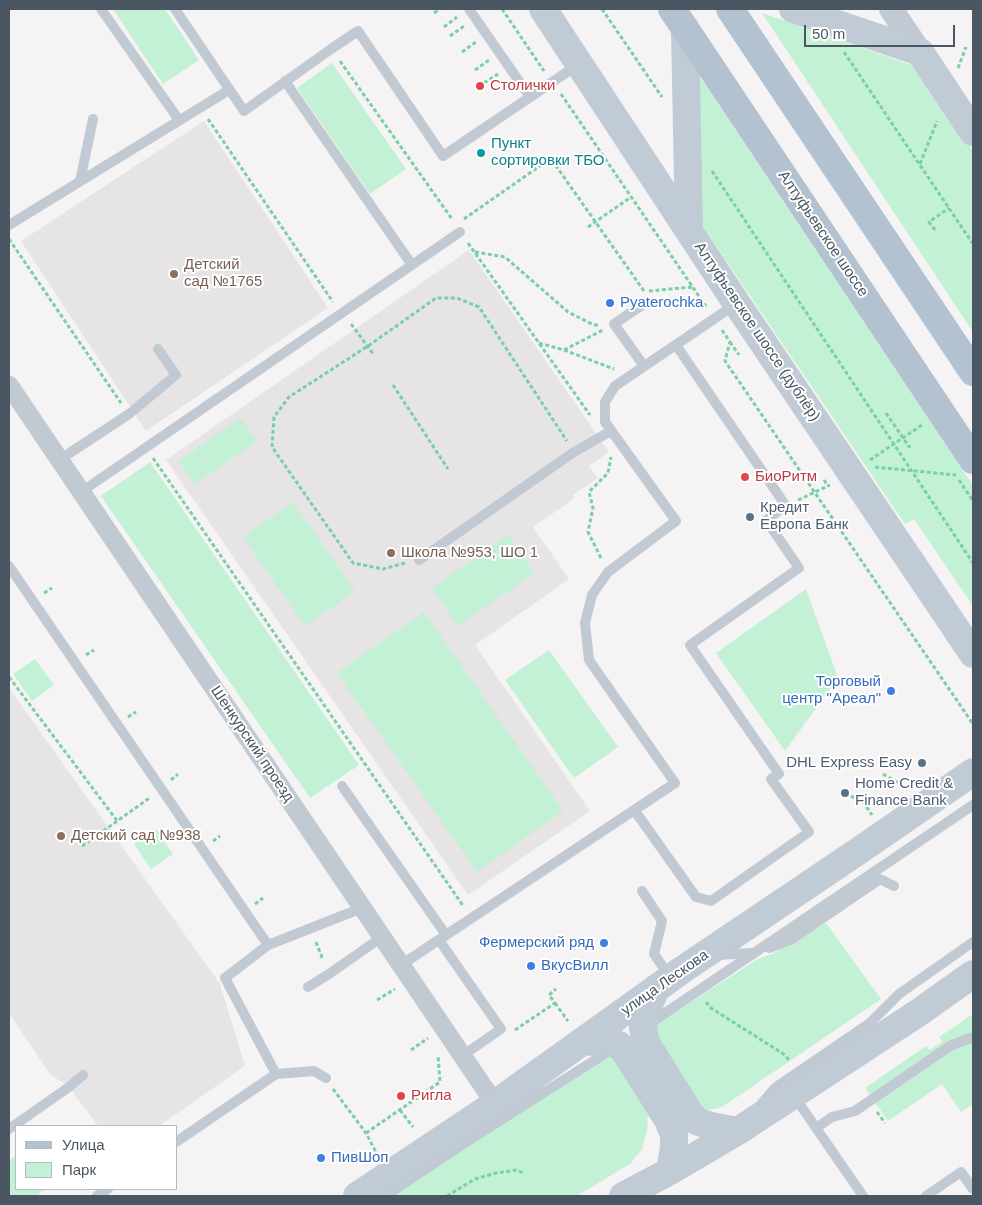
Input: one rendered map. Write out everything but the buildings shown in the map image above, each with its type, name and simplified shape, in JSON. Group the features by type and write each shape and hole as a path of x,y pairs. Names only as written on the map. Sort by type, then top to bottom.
{"main road":[{"name":"Алтуфьевское шоссе (дублёр)","path":"543,9 737,304 857,469 924,582 973,654"},
{"path":"730,9 973,372"},
{"path":"793,9 920,52 973,132"},
{"path":"679,18 690,231"},
{"name":"Алтуфьевское шоссе","path":"679,18 960,468"},
{"name":"улица Лескова","path":"358,1196 495,1104 574,1032 663,983 973,772"},
{"path":"623,1196 738,1131 796,1084 918,1013 973,974"},
{"path":"663,983 631,1037 627,1055 668,1120 674,1135 670,1171"},
{"path":"574,1032 607,1041 631,1037 646,1043 696,1121 738,1131"}],"street":[{"path":"891,9 920,52"},
{"name":"Шенкурский проезд","path":"9,385 495,1104"}],"lane":[{"path":"101,9 179,120"},
{"path":"175,9 244,111 331,48 358,31 443,156 580,63"},
{"path":"469,9 530,97"},
{"path":"285,81 412,265"},
{"path":"9,224 229,90"},
{"path":"80,181 93,119"},
{"path":"81,492 412,265 458,228"},
{"path":"401,965 675,783 589,660 585,623 592,595 608,572 676,521 608,433 605,422 605,402 615,386 737,304"},
{"path":"642,305 614,324 644,366"},
{"path":"635,810 696,897 711,900 809,832 771,779 779,774 690,645 799,568 766,520 786,506 676,345"},
{"path":"60,460 129,414 176,375 158,348"},
{"path":"419,560 574,452 608,433"},
{"path":"9,566 268,945"},
{"path":"342,786 501,1029 462,1056"},
{"name":"улица Лескова","path":"385,1196 631,1037 973,806"},
{"path":"703,956 753,954 792,939 880,879 894,886"},
{"path":"642,891 662,921 654,954 663,983"},
{"path":"276,1074 225,978 268,945 362,908"},
{"path":"308,986 329,974 382,937"},
{"path":"863,1196 816,1128 796,1084 870,1023 899,994 973,942"},
{"path":"816,1128 832,1117 855,1111 950,1046 973,1037"},
{"path":"178,1141 276,1074 314,1071 326,1078"},
{"path":"9,1129 83,1075"},
{"path":"926,1196 961,1172 973,1189"}],"path":[{"path":"434,13 440,9"},
{"path":"502,9 739,355"},
{"path":"602,9 666,104"},
{"path":"840,45 973,244"},
{"path":"958,69 966,47"},
{"path":"331,48 539,343 608,433 613,448 608,473 589,492 593,508 588,532 608,572"},
{"path":"200,107 342,314 373,354"},
{"path":"920,164 940,114"},
{"path":"458,228 544,163 554,163 644,291 693,287"},
{"path":"709,168 973,563"},
{"path":"588,227 631,197"},
{"path":"935,230 929,222 949,208"},
{"path":"9,239 129,414"},
{"path":"474,252 504,257 568,312 594,325 614,324"},
{"path":"419,560 383,569 353,563 272,447 274,417 289,397 368,346 436,298 457,298 479,307 574,452"},
{"path":"564,350 614,324"},
{"path":"730,342 725,361 973,724"},
{"path":"539,343 564,350 631,375"},
{"path":"393,385 448,469"},
{"path":"886,413 910,448"},
{"path":"786,506 815,493 857,469 922,424 927,432"},
{"path":"146,447 472,918"},
{"path":"857,469 912,471 960,468 973,501"},
{"path":"824,480 828,486"},
{"path":"9,677 118,822"},
{"path":"884,774 910,790"},
{"path":"82,846 162,790"},
{"path":"850,796 864,803 873,816"},
{"path":"310,928 329,974"},
{"path":"377,1000 397,987"},
{"path":"556,989 549,995 574,1032"},
{"path":"697,992 712,1008 785,1056 796,1084"},
{"path":"509,1034 555,1003"},
{"path":"411,1050 430,1036"},
{"path":"366,1133 440,1082 438,1048"},
{"path":"326,1078 366,1133 379,1158"},
{"path":"400,1110 413,1127"},
{"path":"447,1196 475,1179 496,1173 517,1170 525,1174"}],"shaded area":[{"name":"Детский сад №1765","path":"204,121 328,308 146,431 21,241"},
{"name":"Школа №953, ШО 1","path":"469,250 609,452 589,466 598,478 573,495 575,498 533,527 569,579 475,645 590,811 468,895 166,460"},
{"name":"Детский сад №938","path":"9,688 220,984 245,1066 160,1125 97,1125 69,1087 50,1074 9,1013"}],"green space":[{"path":"113,9 165,9 199,60 163,84"},
{"path":"762,13 917,67 973,151 973,332"},
{"path":"332,63 406,169 370,194 297,88"},
{"path":"700,77 973,485 973,606 914,519 905,524 704,228 700,219"},
{"path":"240,418 257,441 195,484 179,461"},
{"path":"150,462 359,765 310,798 101,496"},
{"path":"293,502 355,591 305,626 243,537"},
{"path":"508,535 534,573 458,626 432,588"},
{"path":"806,589 838,678 785,751 716,653"},
{"path":"424,612 563,811 477,872 337,673"},
{"path":"549,650 618,747 574,778 505,680"},
{"path":"35,659 54,685 32,701 13,674"},
{"path":"156,829 173,854 151,869 134,844"},
{"path":"826,923 881,999 725,1105 707,1110 695,1107 654,1036 657,1024 758,959 772,954"},
{"path":"973,1014 973,1104 961,1112 942,1084 888,1121 865,1088 926,1046 929,1050 942,1042 939,1037"},
{"path":"614,1054 646,1103 648,1116 647,1131 642,1149 631,1163 577,1196 387,1196"},
{"path":"15,1157 15,1190 45,1190 36,1196 9,1196 9,1161"}],"place":[{"name":"Столички","path":"480,86"},
{"name":"Пункт сортировки ТБО","path":"481,153"},
{"name":"Детский сад №1765","path":"174,274"},
{"name":"Pyaterochka","path":"610,303"},
{"name":"БиоРитм","path":"745,477"},
{"name":"Кредит Европа Банк","path":"750,517"},
{"name":"Школа №953, ШО 1","path":"391,553"},
{"name":"Торговый центр \"Ареал\"","path":"891,691"},
{"name":"DHL Express Easy","path":"922,763"},
{"name":"Home Credit & Finance Bank","path":"845,793"},
{"name":"Детский сад №938","path":"61,836"},
{"name":"Фермерский ряд","path":"604,943"},
{"name":"ВкусВилл","path":"531,966"},
{"name":"Ригла","path":"401,1096"},
{"name":"ПивШоп","path":"321,1158"}]}
